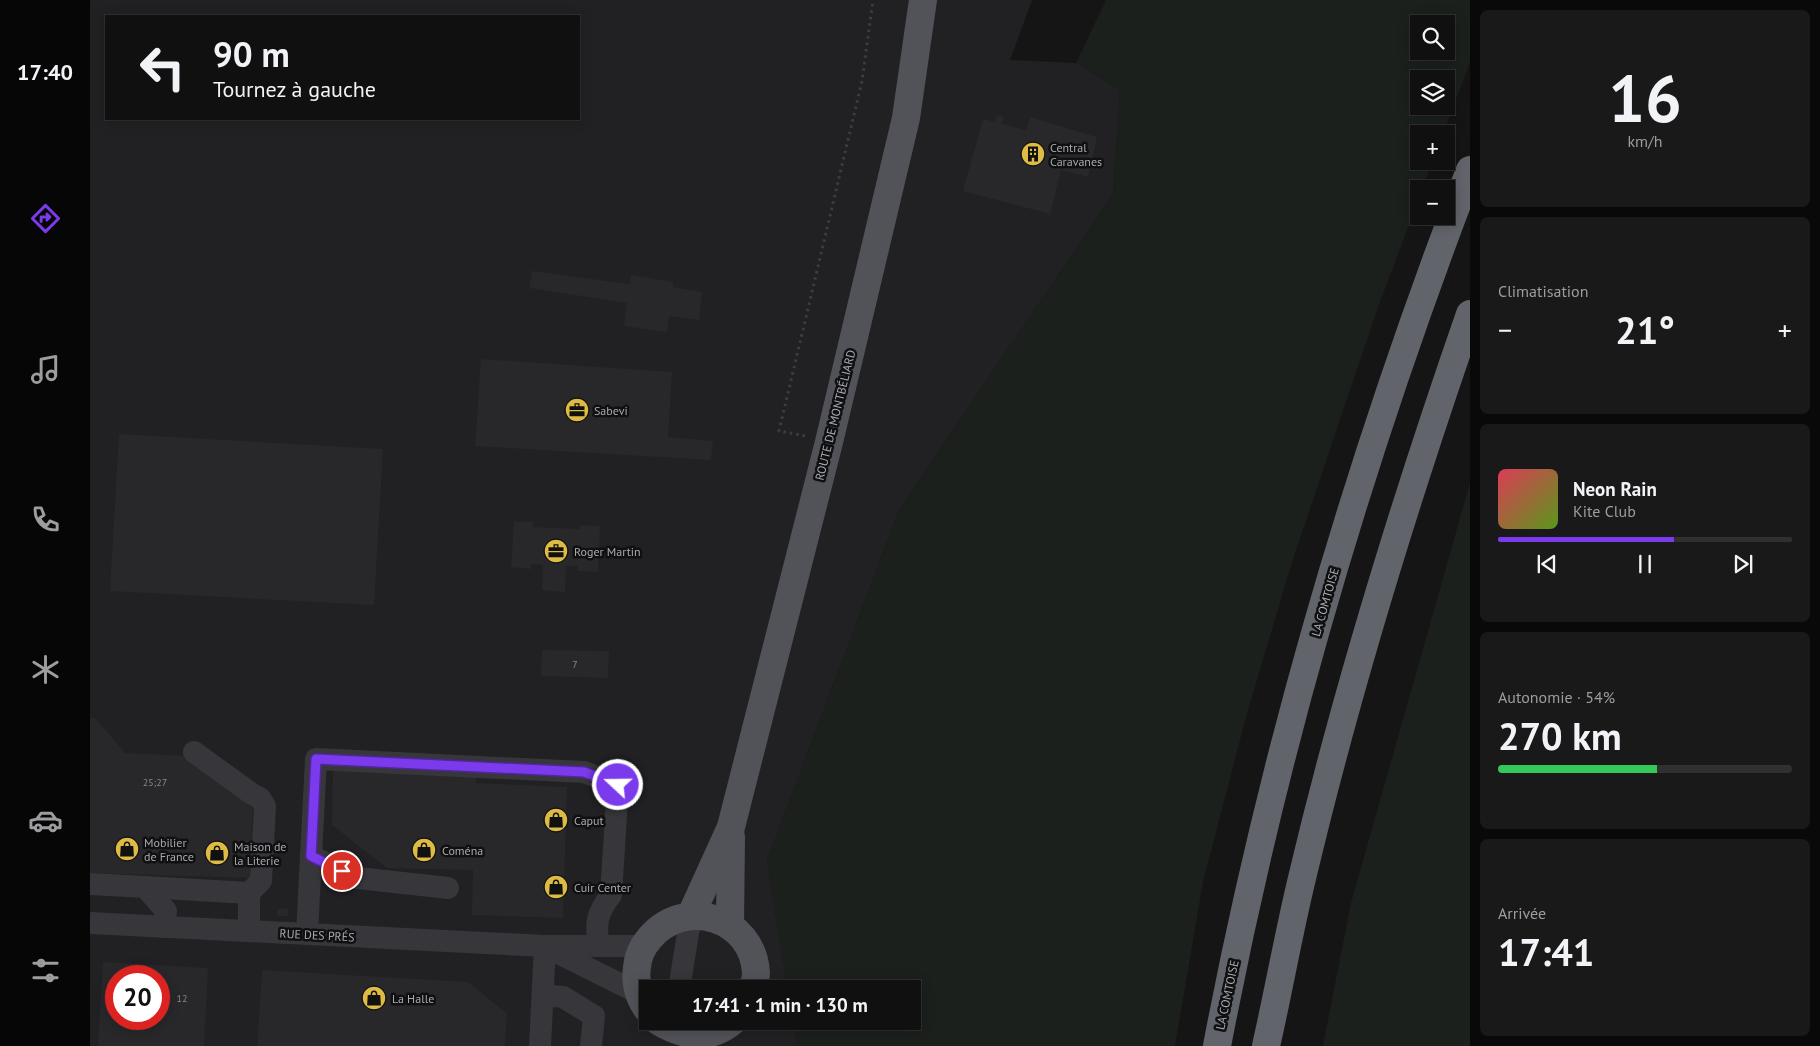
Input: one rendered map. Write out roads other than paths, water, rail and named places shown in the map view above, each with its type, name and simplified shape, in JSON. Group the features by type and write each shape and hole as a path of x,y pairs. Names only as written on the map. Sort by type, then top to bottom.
{"highway":[{"name":"LA COMTOISE","path":"1217,1046 1251,884 1281,759 1328,589 1396,374 1470,170"},
{"path":"1266,1046 1303,874 1370,624 1414,479 1470,314"}],"main road":[{"name":"ROUTE DE MONTBÉLIARD","path":"691,915 731,827 829,442 906,118 923,0"},
{"name":"ROUTE DE MONTBÉLIARD","path":"730,926 731,827"},
{"path":"639,987 636,977 637,961 643,946 655,931 672,920 691,915 712,917 730,926 744,939 752,956 756,974 755,980"},
{"path":"669,1030 687,1034 720,1033"}],"street":[{"path":"194,752 260,798 264,806 261,881 249,893 249,931"},
{"path":"307,934 316,759 584,772 618,785 611,895 600,908 596,923 598,946"},
{"path":"311,856 358,878 448,888"},
{"path":"90,884 249,893"},
{"path":"145,887 166,911 164,927"},
{"path":"681,980 691,915"},
{"name":"RUE DES PRÉS","path":"90,924 545,946 643,946"},
{"path":"540,1046 545,946 639,999"},
{"path":"543,995 562,996 594,1016 591,1046"}],"place":[{"name":"Central Caravanes","path":"1033,154"},
{"name":"Sabevi","path":"577,410"},
{"name":"Roger Martin","path":"556,551"},
{"name":"Caput","path":"556,820"},
{"name":"Mobilier de France","path":"127,849"},
{"name":"Coména","path":"424,850"},
{"name":"Maison de la Literie","path":"217,853"},
{"name":"Cuir Center","path":"556,887"},
{"name":"La Halle","path":"374,998"}]}
